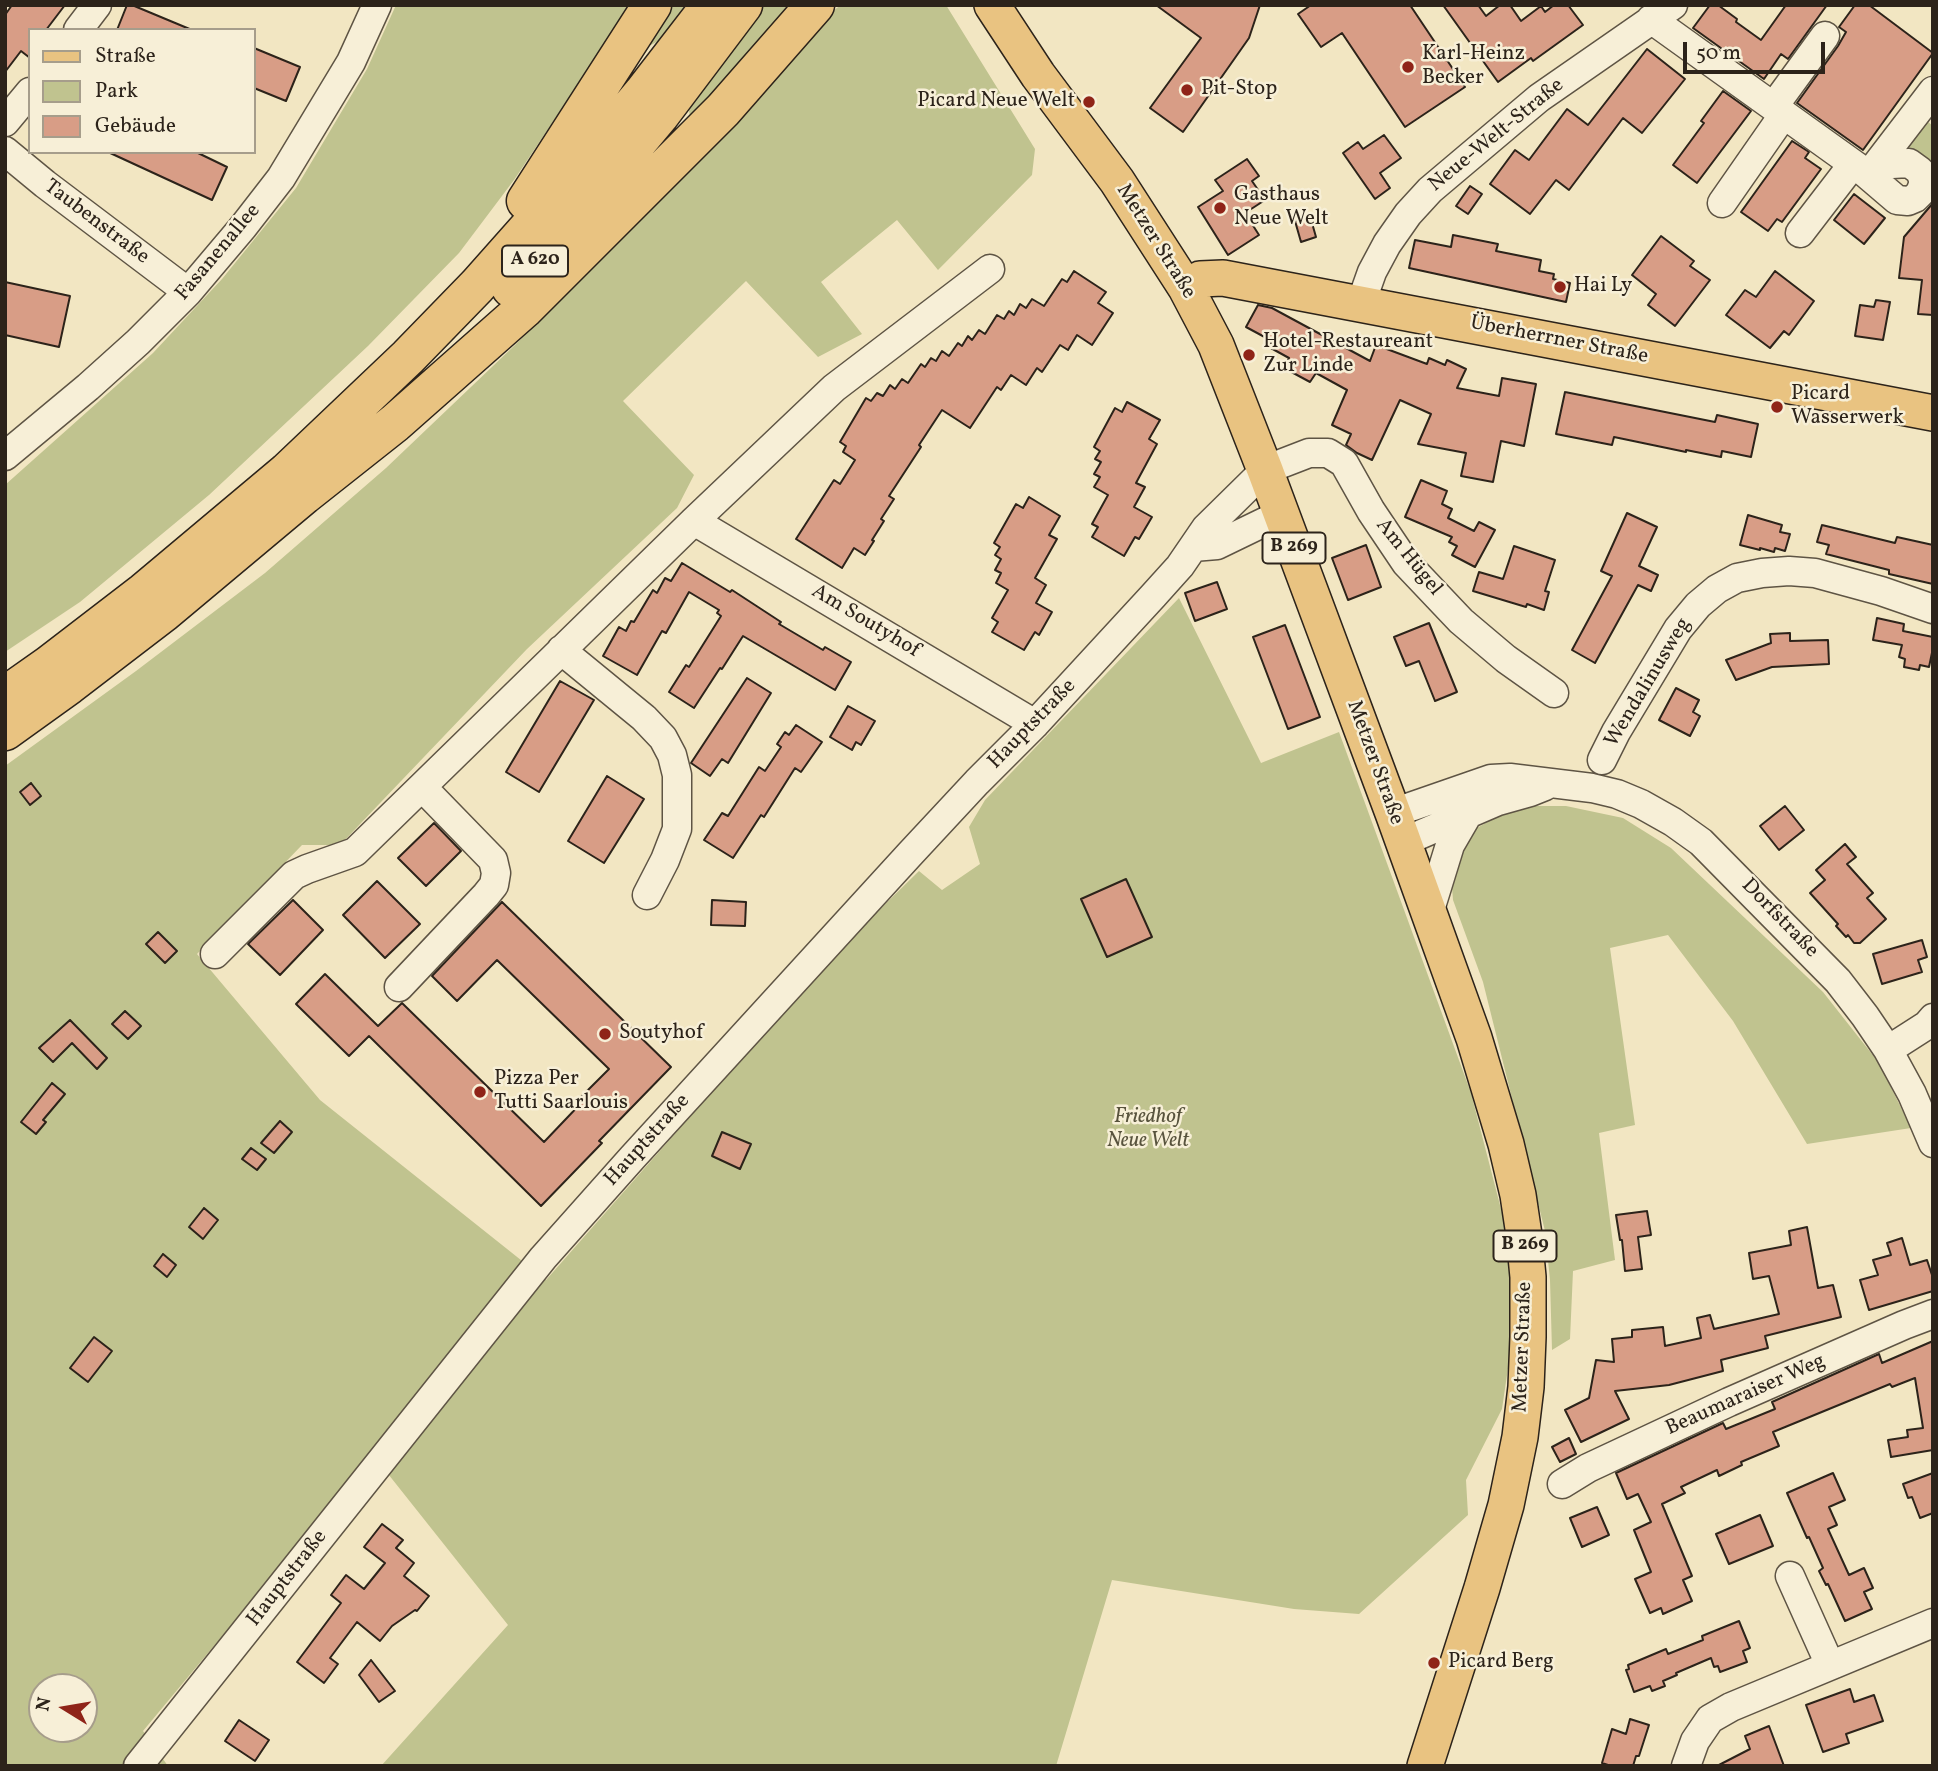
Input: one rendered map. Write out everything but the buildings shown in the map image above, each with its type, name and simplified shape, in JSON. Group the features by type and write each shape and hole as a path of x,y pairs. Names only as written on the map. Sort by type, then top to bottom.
{"highway":[{"path":"374,391 432,326 503,235 652,5"},
{"name":"A 620","path":"5,696 50,665 144,592 287,472 374,391 477,286 556,197 643,93 711,5"},
{"name":"A 620","path":"5,731 163,613 304,495 422,382 577,215 660,115 743,5"},
{"path":"304,495 395,423 524,309 723,110 815,5"}],"main road":[{"name":"Metzer Straße","path":"992,5 1038,75 1117,181 1186,288 1216,345 1429,913 1474,1038 1506,1144 1518,1195 1527,1263 1526,1387 1520,1437 1506,1506 1425,1766"},
{"name":"Überherrner Straße","path":"1186,288 1200,279 1223,278 1933,413"}],"street":[{"path":"80,28 97,5"},
{"name":"Fasanenallee","path":"5,456 118,360 187,292 243,227 281,178 351,62 377,5"},
{"path":"1662,12 1779,110 1863,168"},
{"name":"Neue-Welt-Straße","path":"1361,303 1372,272 1387,244 1408,214 1430,190 1539,98 1662,12"},
{"path":"1722,203 1825,36"},
{"path":"1800,233 1933,91"},
{"path":"5,122 28,94"},
{"name":"Taubenstraße","path":"5,151 44,184 187,292"},
{"path":"215,954 294,875 355,852 834,388 990,269"},
{"name":"Am Hügel","path":"1265,470 1309,453 1328,453 1343,463 1371,511 1406,562 1461,621 1506,659 1554,693"},
{"name":"Hauptstraße","path":"138,1766 543,1258 910,854 1153,596 1180,565 1206,528 1265,470"},
{"path":"1194,547 1217,545 1281,514"},
{"name":"Am Soutyhof","path":"694,521 1035,724"},
{"name":"Wendalinusweg","path":"1602,760 1678,629 1698,605 1717,589 1737,578 1789,571 1815,573 1881,591 1933,610"},
{"path":"561,650 644,718 663,738 672,755 677,775 677,829 647,895"},
{"name":"Dorfstraße","path":"1398,828 1491,779 1519,778 1592,788 1642,804 1673,822 1701,842 1838,981 1888,1050 1912,1094 1933,1143"},
{"name":"Dorfstraße","path":"1398,828 1468,814 1551,783"},
{"path":"399,987 486,895 494,885 496,873 493,860 422,788"},
{"path":"1429,913 1450,845 1468,814"},
{"path":"1888,1050 1927,1025 1933,1018"},
{"name":"Beaumaraiser Weg","path":"1562,1484 1588,1468 1730,1402 1933,1314"},
{"path":"1790,1576 1830,1665"},
{"path":"1686,1766 1695,1741 1710,1719 1731,1707 1933,1623"}],"green space":[{"path":"396,5 631,5 514,180 459,253 368,346 209,495 80,602 5,652 5,485 153,353 222,279 296,188 367,69"},
{"path":"665,5 686,5 662,39 651,45 645,42"},
{"path":"763,5 793,5 721,91 690,117 691,103"},
{"name":"Friedhof Neue Welt","path":"841,5 946,5 1035,149 1032,175 938,270 897,220 821,282 862,334 818,357 746,281 623,401 694,475 677,508 527,649 340,845 302,845 197,954 320,1100 546,1280 828,960 919,871 942,890 980,864 969,827 985,800 1179,598 1261,763 1339,732 1471,1093 1509,1240 1512,1341 1502,1409 1466,1480 1468,1515 1359,1614 1294,1609 1112,1580 1056,1766 381,1766 508,1625 373,1455 143,1731 168,1766 5,1766 5,766 265,573 386,468 515,345 665,194 815,24"},
{"path":"1922,117 1933,126 1933,174 1896,150"},
{"path":"1517,806 1566,806 1623,818 1671,848 1823,992 1879,1063 1911,1128 1807,1144 1733,1021 1668,935 1610,948 1635,1125 1599,1133 1615,1260 1573,1271 1570,1339 1552,1350 1550,1280 1545,1231 1483,982 1453,900 1451,875 1464,835"}],"place":[{"name":"Karl-Heinz Becker","path":"1408,67"},
{"name":"Pit-Stop","path":"1187,90"},
{"name":"Picard Neue Welt","path":"1089,102"},
{"name":"Gasthaus Neue Welt","path":"1220,208"},
{"name":"Hai Ly","path":"1560,287"},
{"name":"Hotel-Restaureant Zur Linde","path":"1249,355"},
{"name":"Picard Wasserwerk","path":"1777,407"},
{"name":"Soutyhof","path":"605,1034"},
{"name":"Pizza Per Tutti Saarlouis","path":"480,1092"},
{"name":"Picard Berg","path":"1434,1663"}]}
